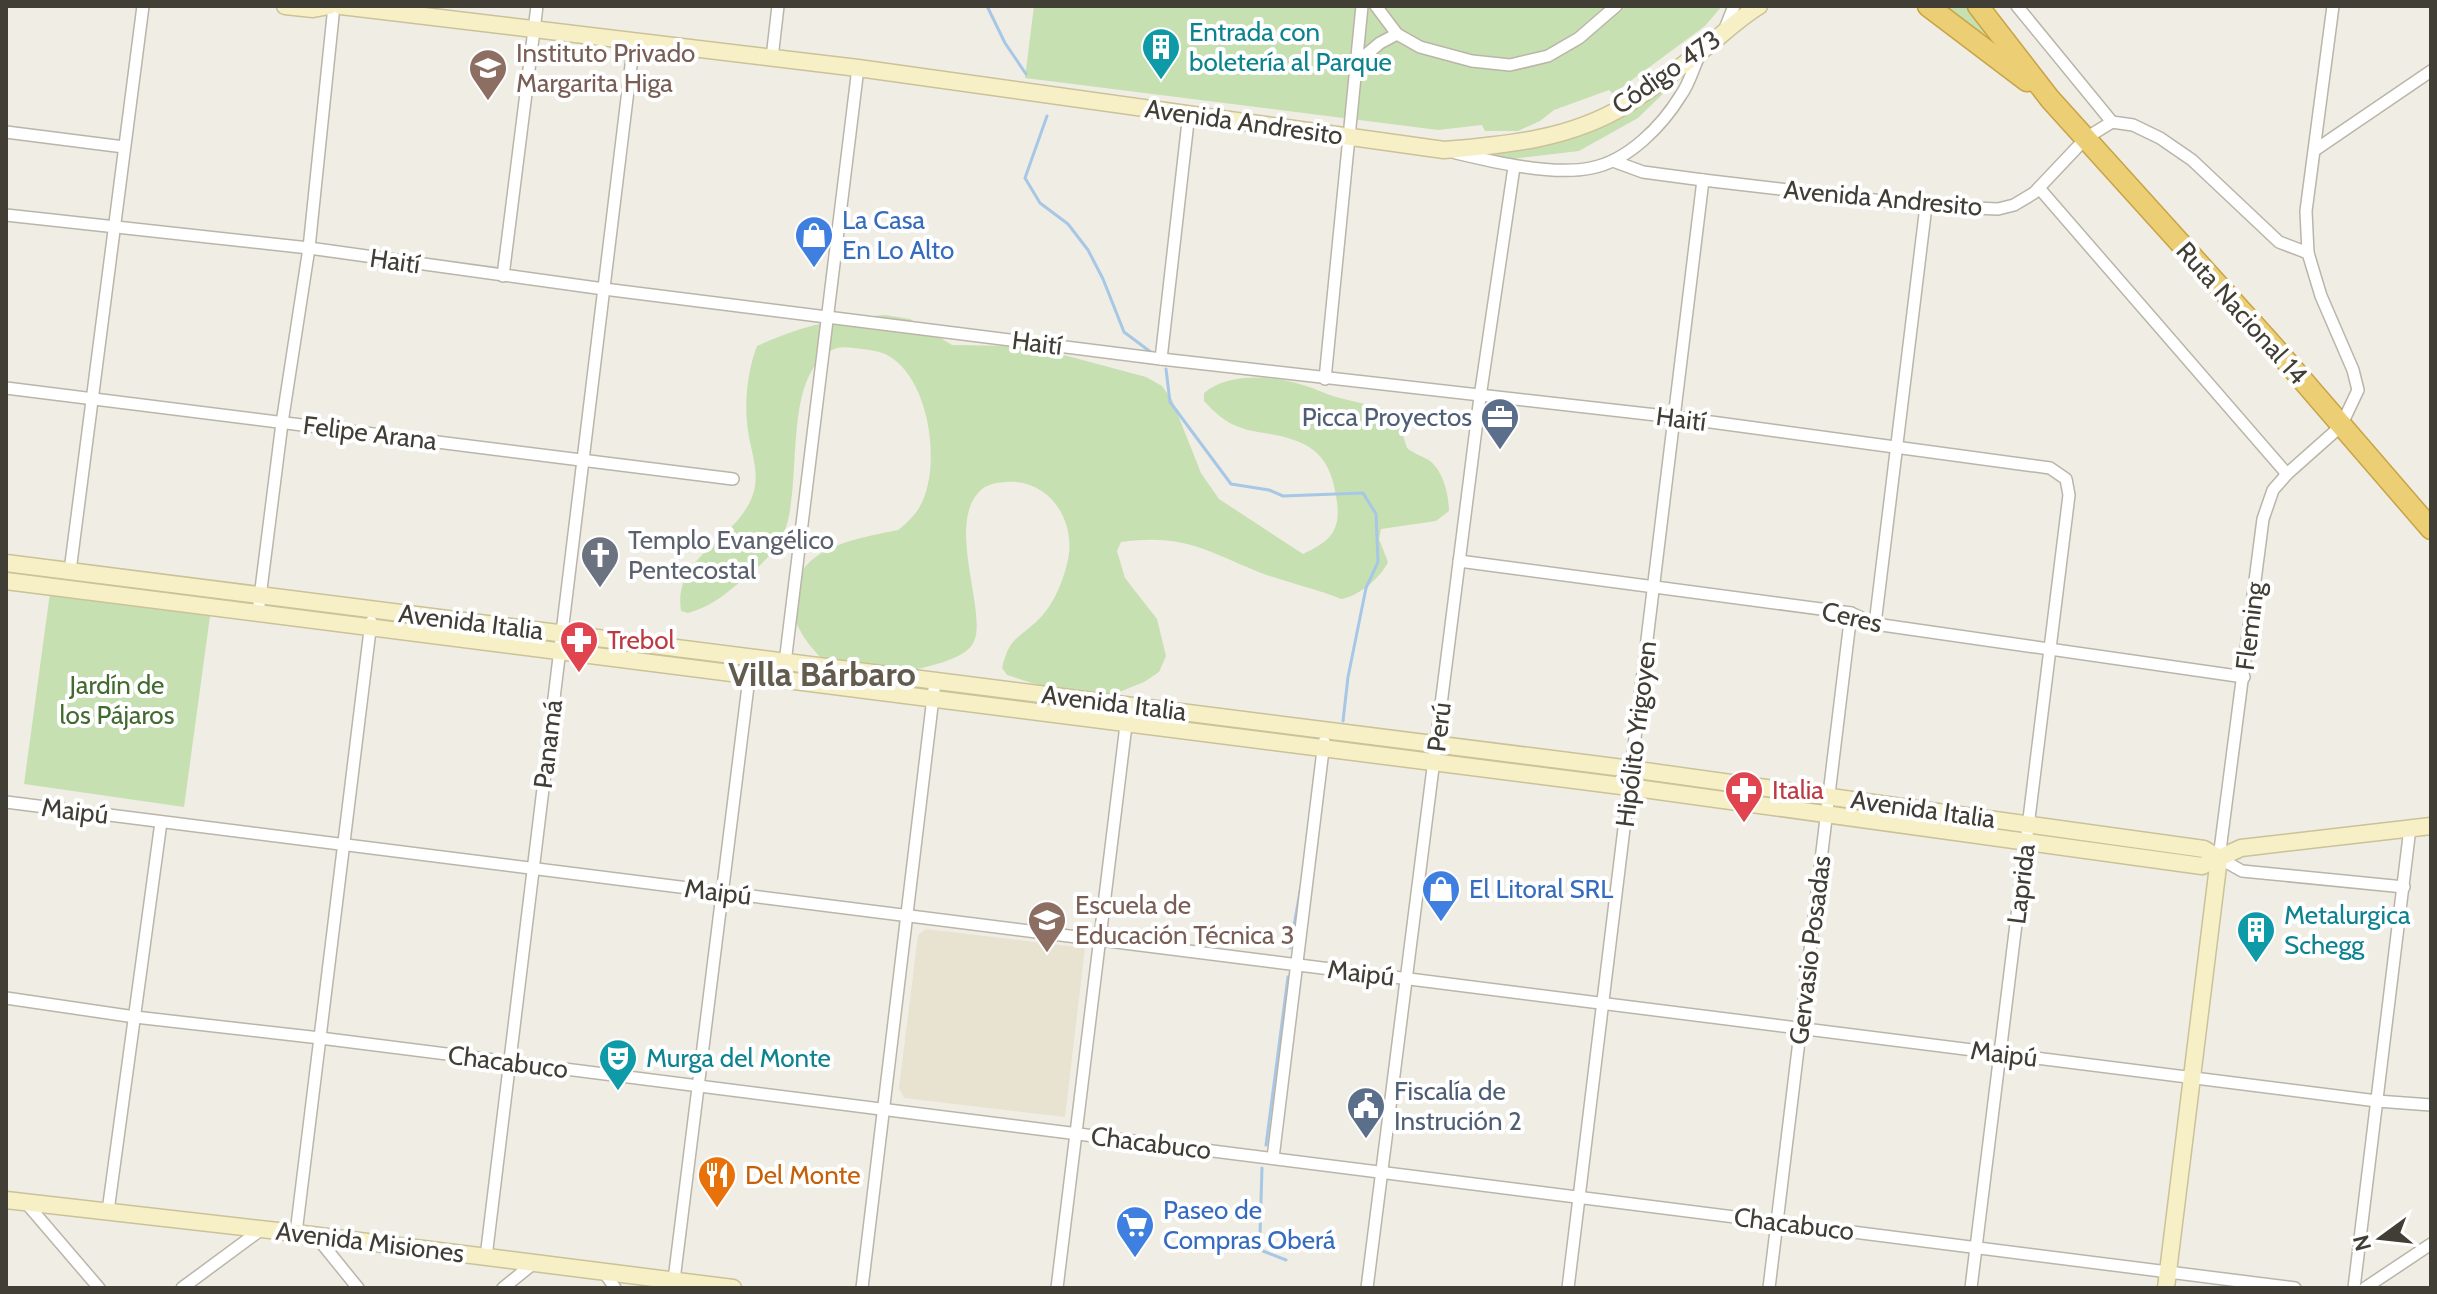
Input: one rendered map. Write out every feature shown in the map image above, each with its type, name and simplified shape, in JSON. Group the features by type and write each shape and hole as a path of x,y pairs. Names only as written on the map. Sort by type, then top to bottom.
{"highway":[{"name":"Ruta Nacional 14","path":"1928,6 2050,99"},
{"name":"Ruta Nacional 14","path":"1978,6 2050,99 2274,347 2431,529"}],"main road":[{"path":"285,6 313,9 331,6"},
{"name":"Avenida Andresito","path":"341,6 858,68 1444,150"},
{"name":"Código 473","path":"1444,150 1520,143 1591,122 1625,106 1700,53 1747,8"},
{"name":"Avenida Italia","path":"6,563 1631,769 1829,796 2027,832"},
{"name":"Avenida Italia","path":"6,581 1827,813 2204,849 2219,858"},
{"path":"2219,858 2241,848 2431,826"},
{"name":"Fleming","path":"2167,1280 2219,858"},
{"name":"Avenida Misiones","path":"6,1200 733,1288"}],"street":[{"path":"70,571 143,6"},
{"path":"258,613 282,423 309,248 331,6"},
{"path":"503,276 537,6"},
{"path":"772,58 778,6"},
{"path":"1325,379 1362,6"},
{"path":"1376,6 1397,34 1420,47 1472,61 1510,65 1548,56 1579,38 1616,6"},
{"path":"2017,6 2112,122 2133,125 2160,138 2192,160 2279,242 2308,253"},
{"name":"Fleming","path":"2219,858 2263,519 2273,490 2341,426 2358,390 2353,370 2321,296 2308,253 2306,211 2333,6"},
{"path":"1356,63 1380,43 1397,34"},
{"name":"Panamá","path":"486,1257 634,41"},
{"path":"1613,161 1656,128 1682,94 1700,53"},
{"path":"783,679 858,68"},
{"path":"2315,150 2431,71"},
{"path":"1161,359 1189,113"},
{"name":"Avenida Andresito","path":"1444,150 1514,167 1591,169 1613,161 1643,172 1703,180 1926,206 1998,209 2014,205 2039,188 2086,138 2112,122"},
{"path":"6,132 124,147"},
{"name":"Perú","path":"1367,1288 1480,397 1514,167"},
{"name":"Hipólito Yrigoyen","path":"1568,1288 1703,180"},
{"path":"2039,188 2287,474"},
{"path":"1875,624 1926,206"},
{"name":"Haití","path":"6,215 309,248 503,276 1325,379 1674,417 2050,468 2066,479"},
{"name":"Felipe Arana","path":"6,388 733,479"},
{"name":"Laprida","path":"1971,1288 2051,650 2069,495 2066,479"},
{"name":"Ceres","path":"1459,561 1851,613 1875,624 2244,677"},
{"path":"296,1233 373,609"},
{"name":"Gervasio Posadas","path":"1769,1288 1851,613"},
{"path":"674,1280 752,657"},
{"path":"862,1288 935,681"},
{"path":"1057,1288 1129,705"},
{"path":"1273,1158 1325,730"},
{"name":"Maipú","path":"6,802 2377,1101 2431,1105"},
{"path":"108,1211 161,822"},
{"path":"2354,1288 2410,828"},
{"name":"Avenida Italia","path":"2219,858 2242,871 2404,887"},
{"name":"Chacabuco","path":"6,998 135,1017 1976,1247 2167,1280 2295,1288"},
{"path":"27,1204 99,1288"},
{"path":"182,1288 263,1229"},
{"path":"315,1235 358,1288"},
{"path":"2365,1288 2431,1244"},
{"path":"503,1288 534,1263"},
{"path":"604,1272 615,1288"}],"shaded area":[{"path":"926,929 1085,948 1065,1117 904,1098 899,1088 918,935"}],"green space":[{"path":"1034,6 1722,6 1705,26 1613,94 1609,90 1554,110 1540,121 1518,131 1485,131 1482,125 1438,130 1025,78"},
{"path":"1944,6 1971,6 2007,55"},
{"path":"1671,86 1638,118 1579,151 1487,162 1489,156 1564,140 1632,112"},
{"path":"885,315 910,319 952,345 1017,346 1049,351 1146,377 1162,386 1172,400 1201,473 1219,499 1303,554 1326,540 1337,522 1334,486 1325,463 1318,454 1299,442 1246,430 1224,419 1204,401 1204,393 1215,386 1240,378 1268,378 1396,413 1407,448 1430,461 1442,477 1449,511 1436,521 1381,529 1379,539 1388,562 1385,568 1361,591 1341,599 1264,574 1196,546 1162,540 1121,542 1117,551 1125,578 1157,619 1166,656 1159,672 1112,695 1057,691 1007,675 1002,668 1011,645 1052,603 1065,572 1069,548 1064,519 1048,496 1022,483 992,484 978,493 968,513 967,554 976,617 972,645 951,659 879,678 862,679 845,675 822,659 799,629 793,611 798,578 807,565 833,547 898,530 907,523 919,508 926,491 931,447 922,401 913,381 900,365 879,352 839,348 816,364 806,384 796,434 790,512 780,540 759,566 722,596 696,611 681,611 681,592 686,576 695,562 744,512 755,488 746,399 757,346 819,324"},
{"name":"Jardín de los Pájaros","path":"50,593 210,616 184,807 24,784"}],"waterway":[{"path":"987,6 1005,43 1026,74"},
{"path":"1047,116 1025,178 1040,203 1068,224 1088,250 1124,332 1152,353"},
{"path":"1166,369 1170,402 1231,484 1269,490 1283,496 1363,493 1376,514 1378,562 1366,588 1348,677 1343,721"},
{"path":"1290,948 1301,886"},
{"path":"1266,1145 1288,977"},
{"path":"1262,1168 1260,1234 1263,1251 1286,1260"}],"place":[{"name":"Entrada con boletería al Parque","path":"1161,81"},
{"name":"Instituto Privado Margarita Higa","path":"488,102"},
{"name":"La Casa En Lo Alto","path":"814,269"},
{"name":"Picca Proyectos","path":"1500,451"},
{"name":"Templo Evangélico Pentecostal","path":"600,589"},
{"name":"Trebol","path":"579,674"},
{"name":"Italia","path":"1744,824"},
{"name":"El Litoral SRL","path":"1441,923"},
{"name":"Escuela de Educación Técnica 3","path":"1047,954"},
{"name":"Metalurgica Schegg","path":"2256,964"},
{"name":"Murga del Monte","path":"618,1092"},
{"name":"Fiscalía de Instrución 2","path":"1366,1140"},
{"name":"Del Monte","path":"717,1209"},
{"name":"Paseo de Compras Oberá","path":"1135,1259"}],"district":[{"name":"Villa Bárbaro","path":"822,674"}]}
